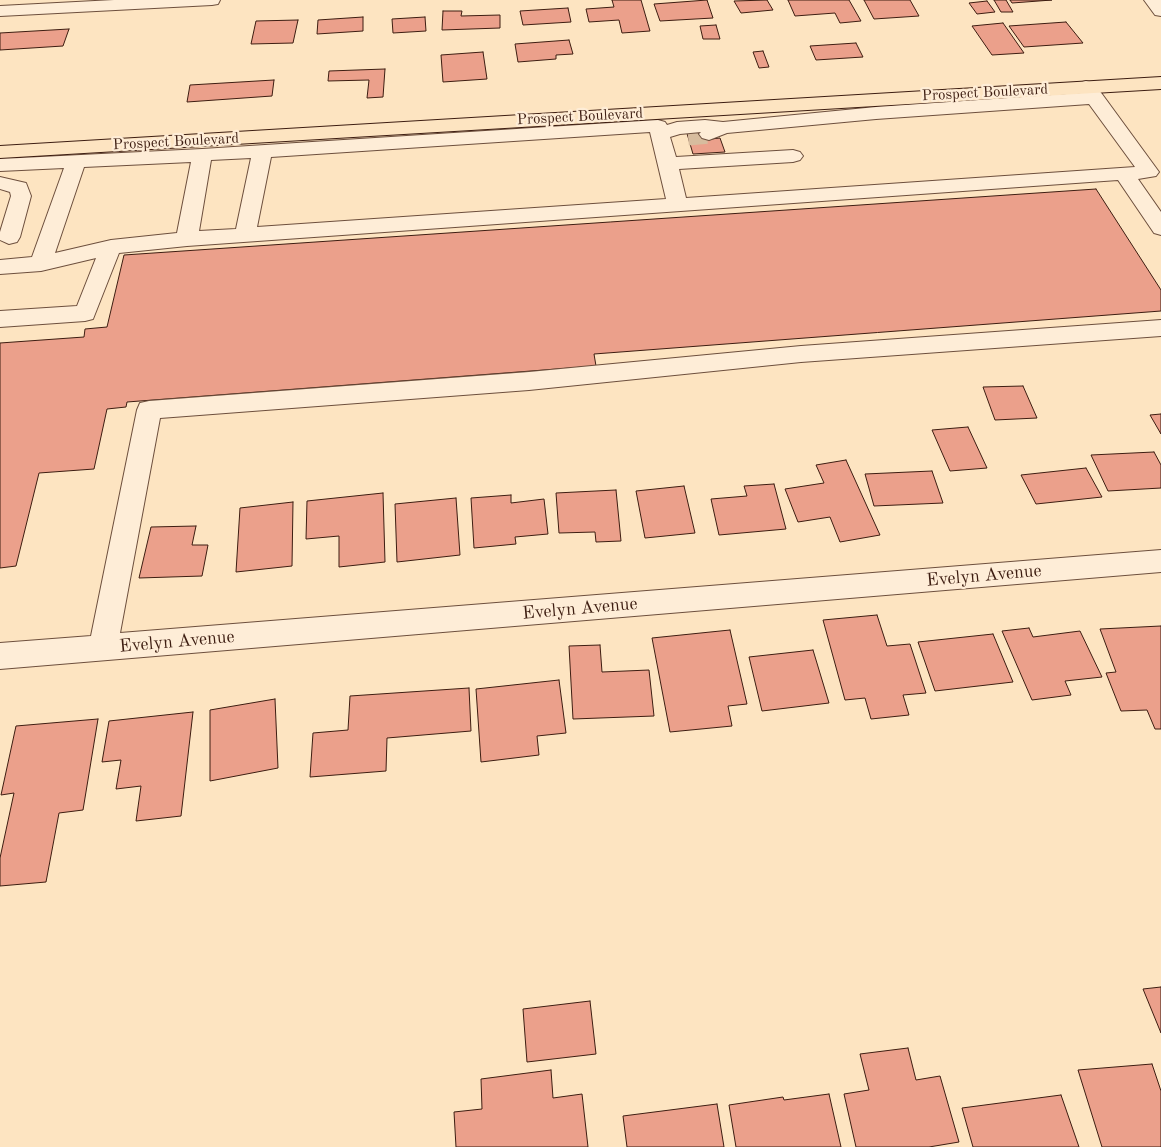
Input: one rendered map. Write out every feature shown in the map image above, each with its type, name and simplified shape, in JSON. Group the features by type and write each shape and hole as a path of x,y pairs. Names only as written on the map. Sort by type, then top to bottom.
{"main road":[{"name":"Prospect Boulevard","path":"0,136 1161,69"},
{"name":"Prospect Boulevard","path":"659,126 780,114 1090,93 1161,83"},
{"name":"Prospect Boulevard","path":"0,152 132,152 377,136"}],"street":[{"path":"0,11 212,0"},
{"path":"1152,0 1161,11"},
{"path":"1090,93 1155,172"},
{"path":"0,165 76,161 132,152 202,156 262,151 377,136 600,123 677,128 706,126 716,131 780,114 799,176"},
{"path":"659,126 688,136"},
{"path":"659,126 678,204"},
{"path":"245,235 262,151"},
{"path":"187,239 202,156"},
{"path":"41,264 76,161"},
{"path":"668,164 799,176 1124,174 1155,172"},
{"path":"1124,174 1161,228"},
{"path":"0,266 41,264 111,247 187,239 678,204 799,176"},
{"path":"0,183 19,188 20,196 5,238 52,235"},
{"path":"0,319 85,313 111,247"},
{"path":"103,648 149,410 529,381 801,354 1161,328"},
{"name":"Evelyn Avenue","path":"0,656 1161,561"}],"building":[{"path":"612,0 641,0 650,31 622,33 619,20 589,22 586,9 614,7"},
{"path":"707,0 713,18 660,21 654,4"},
{"path":"767,0 773,10 741,13 734,1"},
{"path":"788,0 849,0 861,21 840,23 835,13 795,16"},
{"path":"864,0 910,0 919,16 874,19"},
{"path":"994,0 1006,0 1013,12 1001,12"},
{"path":"1010,0 1052,0 1012,3"},
{"path":"987,1 995,12 977,14 969,3"},
{"path":"568,8 571,22 523,25 520,11"},
{"path":"443,11 462,11 461,16 500,15 500,28 442,30"},
{"path":"363,17 363,31 317,34 318,20"},
{"path":"425,17 426,31 393,33 392,19"},
{"path":"298,20 293,43 251,44 256,21"},
{"path":"1066,22 1083,43 1024,47 1009,26"},
{"path":"1003,23 1024,53 992,55 972,26"},
{"path":"716,25 720,39 703,39 700,26"},
{"path":"69,29 63,46 0,50 0,33"},
{"path":"569,40 573,54 556,55 556,59 518,62 515,44"},
{"path":"856,43 863,57 816,60 810,46"},
{"path":"763,51 769,67 759,68 753,52"},
{"path":"483,52 487,79 443,82 441,55"},
{"path":"385,69 383,97 367,98 369,80 328,81 329,71"},
{"path":"274,80 272,96 187,102 190,85"},
{"path":"707,128 711,139 720,138 725,152 693,154 686,130"},
{"path":"1096,189 1161,290 1161,311 594,354 596,366 127,402 126,407 107,409 94,469 39,473 16,566 0,568 0,343 84,337 85,329 107,327 124,255"},
{"path":"1023,386 1037,418 995,420 983,387"},
{"path":"1161,414 1161,434 1150,415"},
{"path":"968,427 987,468 950,471 932,430"},
{"path":"1154,452 1161,465 1161,488 1108,491 1091,455"},
{"path":"846,460 880,535 840,542 830,517 798,522 785,489 824,483 816,465"},
{"path":"1086,468 1102,497 1036,504 1021,475"},
{"path":"932,471 943,503 874,506 865,474"},
{"path":"774,484 786,529 719,535 711,499 747,496 744,486"},
{"path":"684,486 695,533 645,538 636,491"},
{"path":"616,490 621,541 596,542 595,532 559,533 556,493"},
{"path":"383,493 385,562 339,567 339,536 306,539 307,501"},
{"path":"511,495 511,503 544,499 548,534 515,537 516,544 474,548 471,498"},
{"path":"456,498 460,555 397,562 395,504"},
{"path":"293,502 292,566 236,572 240,508"},
{"path":"196,526 192,545 208,545 202,576 139,578 151,527"},
{"path":"877,615 887,646 910,644 926,693 903,695 909,715 871,719 865,698 845,700 823,620"},
{"path":"1161,626 1161,729 1155,729 1147,710 1121,711 1106,673 1116,672 1100,629"},
{"path":"1029,628 1033,637 1080,631 1102,677 1065,681 1071,695 1032,700 1002,631"},
{"path":"730,630 747,704 728,706 732,726 670,732 652,638"},
{"path":"993,634 1013,682 935,691 918,642"},
{"path":"600,645 602,672 649,670 654,716 573,719 569,646"},
{"path":"813,650 829,703 762,711 749,657"},
{"path":"559,680 566,733 537,736 539,755 481,762 476,689"},
{"path":"469,688 471,731 387,738 386,771 310,777 313,733 348,730 350,696"},
{"path":"275,699 278,768 210,781 210,710"},
{"path":"193,712 181,816 136,821 141,786 116,789 121,760 102,762 109,721"},
{"path":"98,719 83,810 59,813 46,882 0,886 0,858 14,793 1,795 16,726"},
{"path":"1161,987 1161,1033 1143,989"},
{"path":"590,1001 596,1054 527,1062 523,1009"},
{"path":"908,1048 916,1080 940,1076 959,1142 929,1147 856,1147 844,1094 869,1090 860,1054"},
{"path":"1152,1064 1161,1091 1161,1147 1102,1147 1078,1070"},
{"path":"551,1070 553,1098 582,1094 588,1147 456,1147 454,1112 482,1109 481,1079"},
{"path":"829,1094 841,1147 736,1147 729,1105 783,1097 784,1100"},
{"path":"1061,1095 1079,1147 973,1147 962,1108"},
{"path":"717,1104 724,1147 627,1147 623,1116"}],"tunnel":[{"path":"688,136 709,134"}]}
